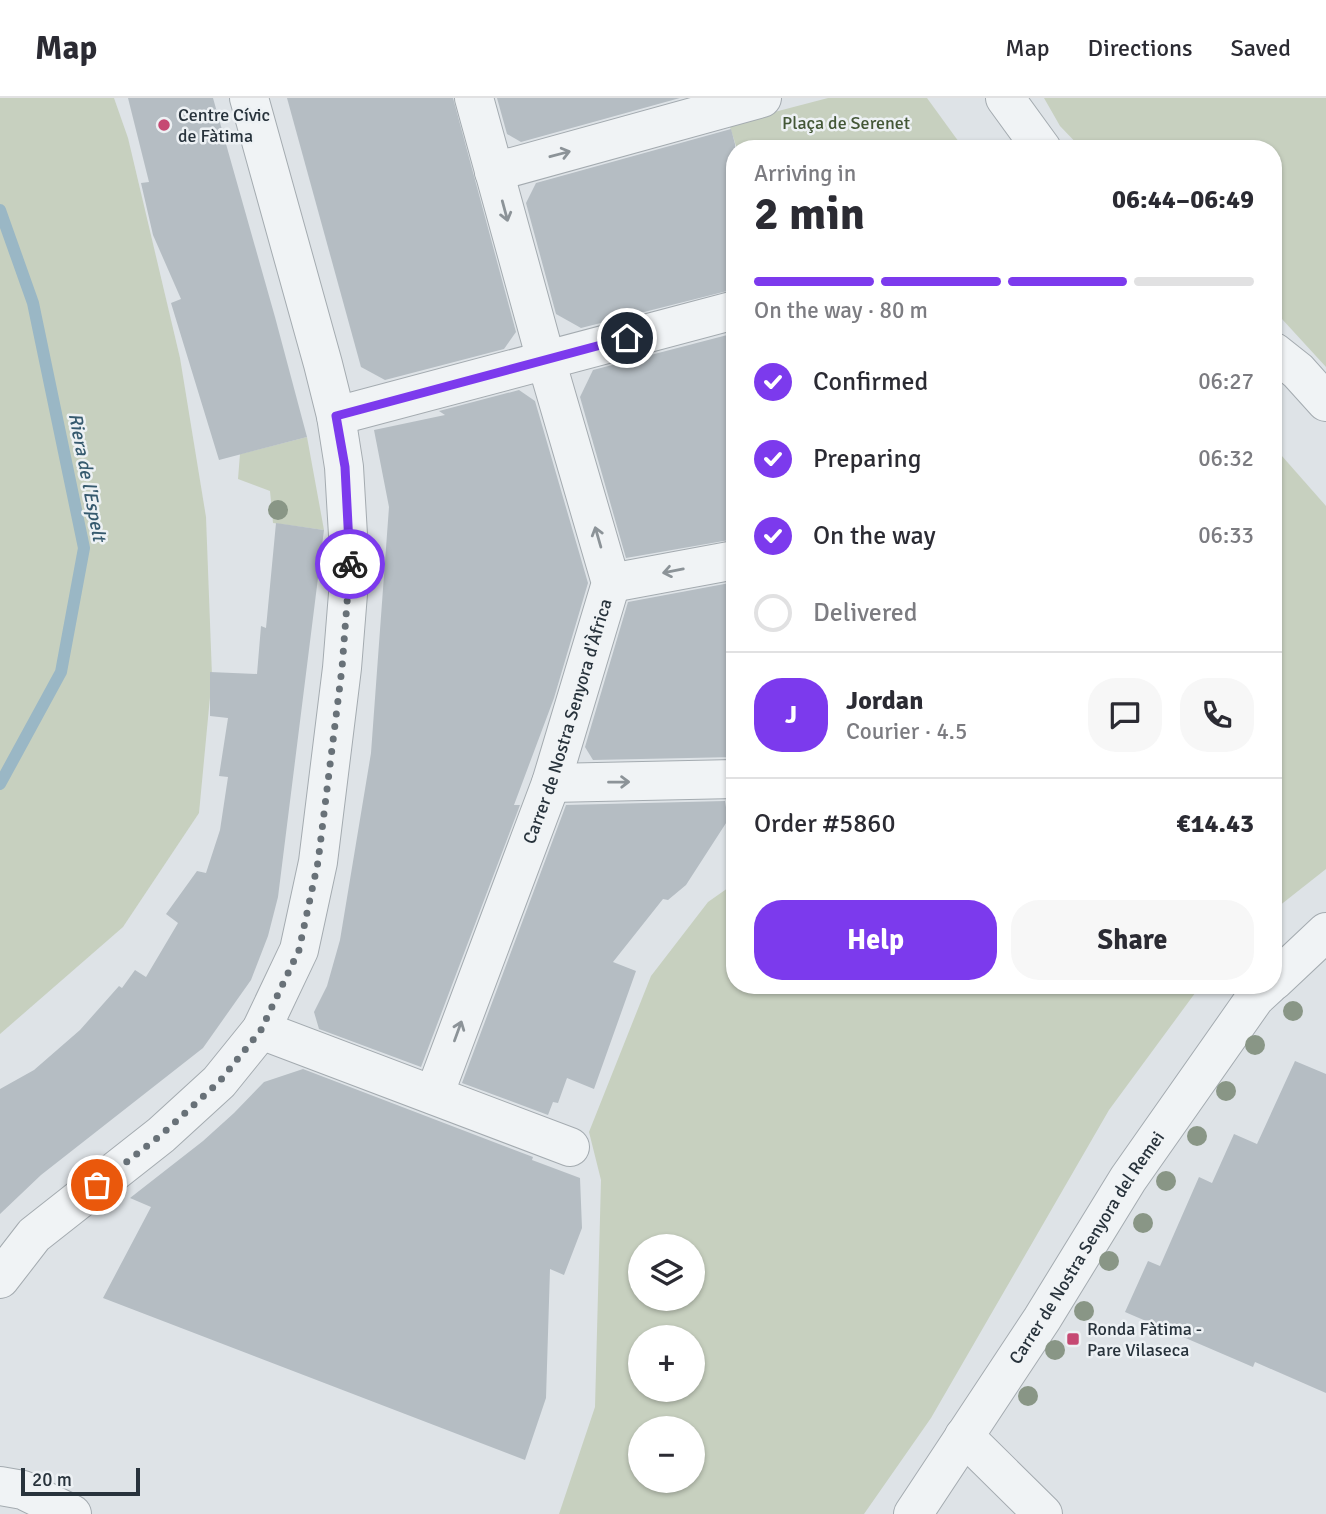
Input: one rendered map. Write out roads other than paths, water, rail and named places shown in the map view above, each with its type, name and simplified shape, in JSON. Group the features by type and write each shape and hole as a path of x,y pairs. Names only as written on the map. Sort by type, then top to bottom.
{"street":[{"path":"0,1279 34,1235 161,1135 219,1082 261,1030 299,950 320,848 342,668 350,569 345,467 336,416 249,98"},
{"name":"Carrer de Nostra Senyora d'Àfrica","path":"434,1095 551,783 611,583 474,98"},
{"path":"494,172 762,98"},
{"path":"1005,98 1035,140"},
{"path":"336,416 726,312"},
{"path":"1282,358 1298,371 1326,402"},
{"path":"611,583 726,562"},
{"path":"551,783 726,779"},
{"path":"1282,973 1326,932"},
{"name":"Carrer de Nostra Senyora del Remei","path":"913,1514 1042,1319 1128,1179 1259,994"},
{"path":"261,1030 570,1147"},
{"path":"964,1436 1043,1514"},
{"path":"0,1486 23,1490 72,1514"}],"waterway":[{"name":"Riera de l'Espelt","path":"0,210 33,303 84,548 61,672 0,784"}],"place":[{"name":"Centre Cívic de Fàtima","path":"164,125"},
{"name":"Ronda Fàtima - Pare Vilaseca","path":"1073,1339"}],"park label":[{"name":"Plaça de Serenet","path":"846,123"}]}
